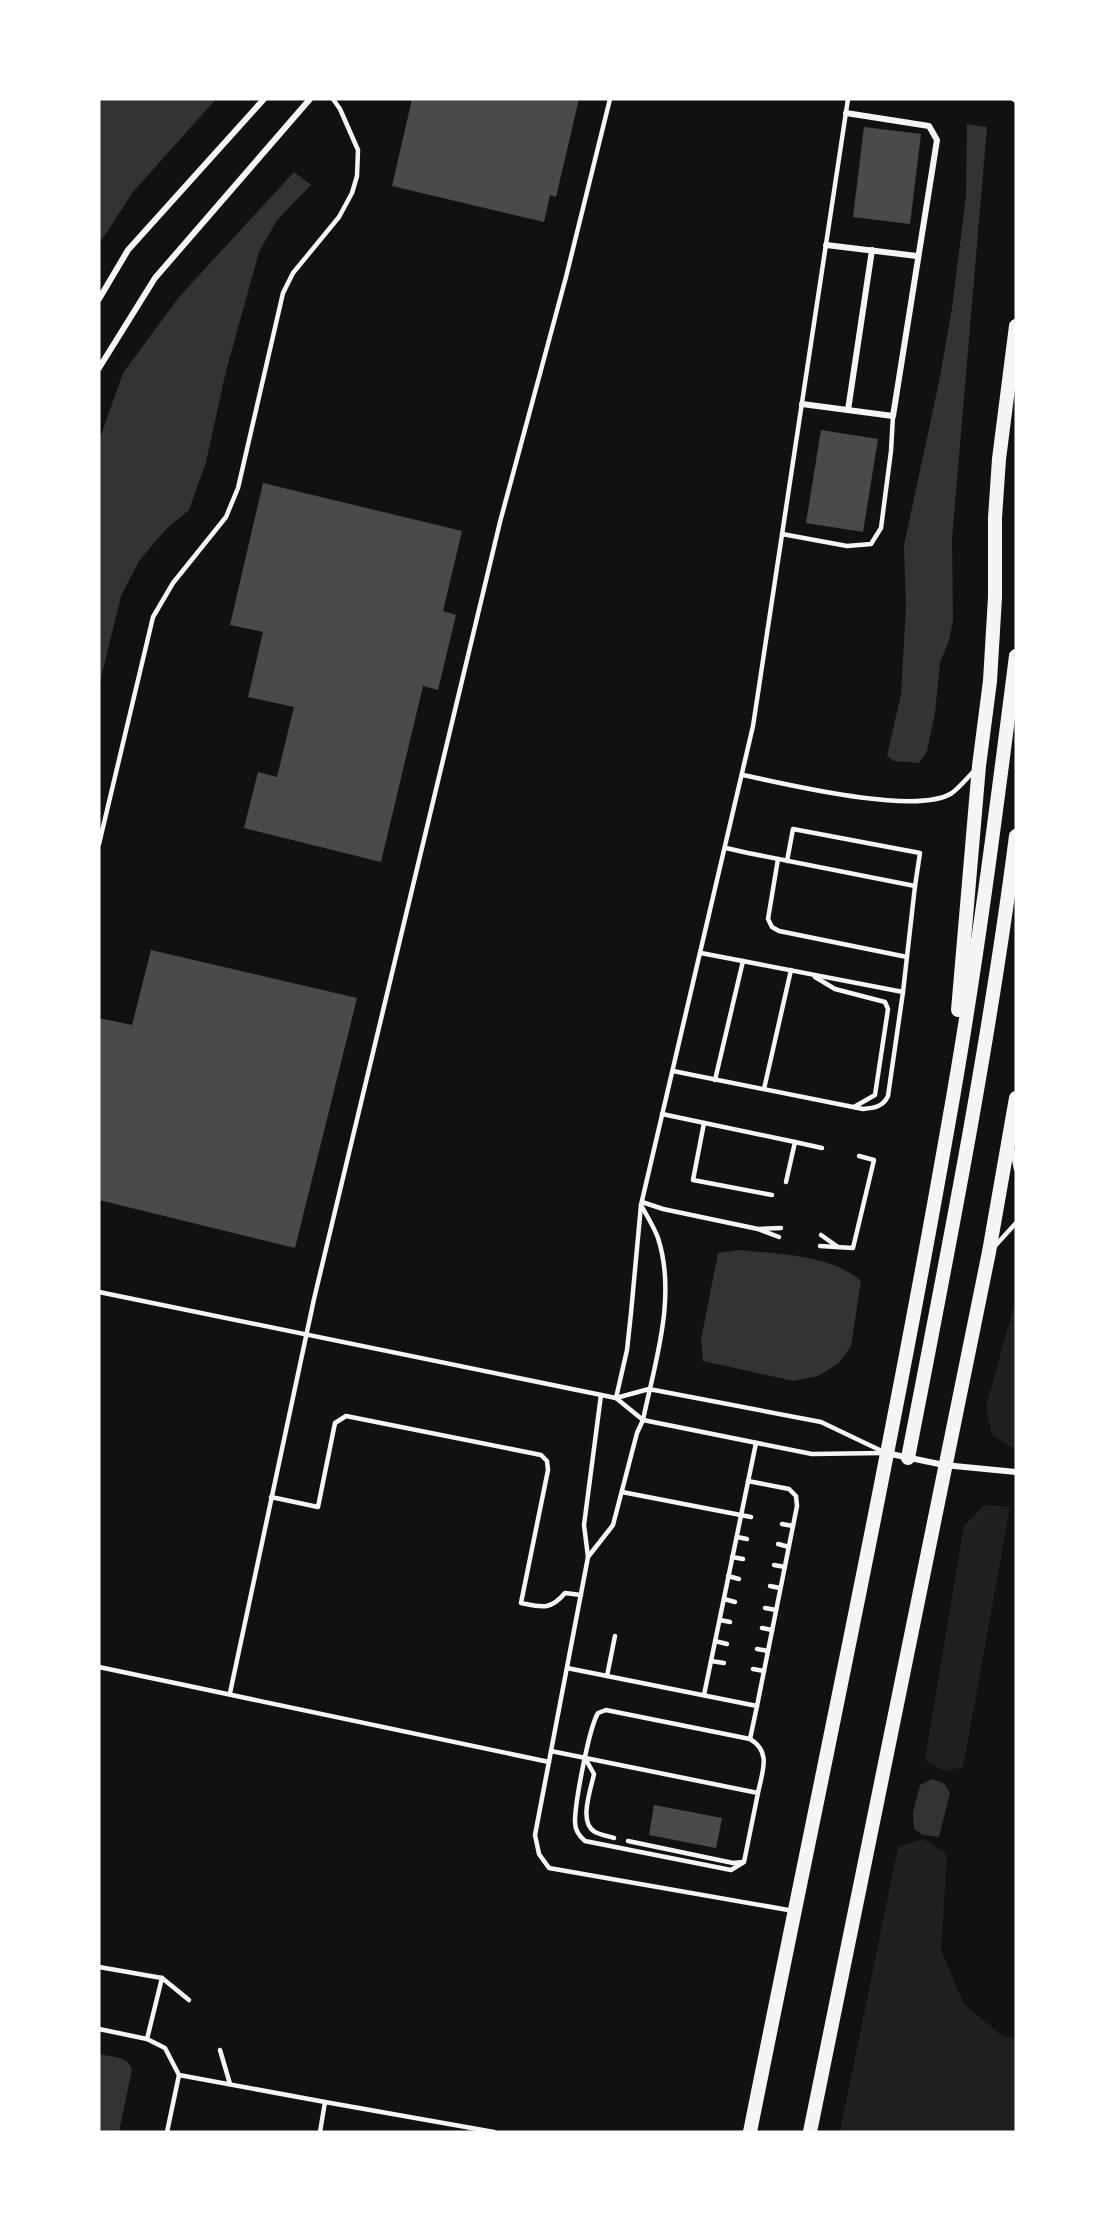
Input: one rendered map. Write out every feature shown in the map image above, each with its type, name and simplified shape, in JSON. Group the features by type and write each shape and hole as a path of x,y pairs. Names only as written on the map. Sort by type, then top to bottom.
{"highway":[{"path":"949,1123 979,766 990,681 999,459 1016,326"},
{"path":"750,2132 886,1453 949,1123 986,886 1016,656"},
{"path":"908,1458 961,1182 1016,836"},
{"path":"810,2132 989,1252 1016,1098"},
{"path":"1010,1138 1016,1117"}],"street":[{"path":"99,299 128,250 264,99"},
{"path":"99,368 155,278 310,99"},
{"path":"802,404 892,416 937,140 929,126 846,113"},
{"path":"826,245 917,256"},
{"path":"848,410 872,250"},
{"path":"886,1453 944,1465 1016,1472"}],"lane":[{"path":"99,844 153,617 173,583 226,517 238,488 284,293 293,273 339,217 352,193 357,176 358,150 340,109 333,99"},
{"path":"230,1693 305,1336 500,522 566,277 610,99"},
{"path":"616,1398 630,1323 642,1204 753,726 848,99"},
{"path":"782,534 847,546 871,544 881,528 891,451 892,416"},
{"path":"742,775 882,800 917,802 951,794 979,766"},
{"path":"673,1071 854,1107 873,1108 885,1102 903,992 920,854 794,829 787,861"},
{"path":"726,848 915,886"},
{"path":"777,859 768,919 772,927 779,931 907,957"},
{"path":"701,953 903,992"},
{"path":"715,1080 743,961"},
{"path":"765,1089 791,970"},
{"path":"811,974 835,989 885,1002 888,1010 875,1095 854,1107"},
{"path":"662,1114 822,1148"},
{"path":"704,1123 693,1180 772,1195"},
{"path":"1010,1138 1016,1169"},
{"path":"786,1182 795,1142"},
{"path":"820,1246 854,1248 874,1160 859,1156"},
{"path":"642,1204 758,1229 779,1237"},
{"path":"588,1557 613,1525 643,1420 662,1324 667,1286 658,1238 642,1204"},
{"path":"989,1252 1016,1223"},
{"path":"758,1229 781,1228"},
{"path":"821,1235 838,1247"},
{"path":"99,1292 616,1398 649,1389 821,1422 886,1453"},
{"path":"601,1395 584,1525 588,1557 535,1835 539,1854 549,1868 794,1911"},
{"path":"616,1398 643,1420 812,1454 886,1453"},
{"path":"271,1497 318,1507 334,1423 346,1416 541,1455 547,1461 548,1470 520,1603 543,1607 553,1605 565,1593 581,1595"},
{"path":"704,1695 756,1443"},
{"path":"748,1480 789,1490 795,1496 797,1506 750,1739"},
{"path":"622,1492 752,1517"},
{"path":"783,1524 793,1526"},
{"path":"737,1537 747,1539"},
{"path":"778,1544 789,1547"},
{"path":"732,1557 744,1559"},
{"path":"774,1565 785,1567"},
{"path":"728,1576 739,1579"},
{"path":"770,1586 780,1588"},
{"path":"724,1599 735,1602"},
{"path":"765,1608 776,1610"},
{"path":"720,1620 730,1622"},
{"path":"762,1628 772,1630"},
{"path":"607,1677 615,1636"},
{"path":"715,1641 727,1644"},
{"path":"757,1649 768,1651"},
{"path":"711,1661 724,1664"},
{"path":"99,1667 549,1762"},
{"path":"567,1668 757,1706"},
{"path":"753,1669 764,1671"},
{"path":"606,1710 750,1739 761,1745 765,1756 744,1862 731,1870 585,1841 578,1834 575,1823 585,1758 594,1720 598,1713 606,1710"},
{"path":"551,1751 758,1793"},
{"path":"585,1758 594,1774 587,1824 594,1832 614,1838"},
{"path":"628,1840 733,1863 744,1862"},
{"path":"99,1967 162,1978 189,2000"},
{"path":"147,2039 162,1978"},
{"path":"99,2029 147,2039 165,2048 179,2074 167,2132"},
{"path":"220,2050 230,2084"},
{"path":"179,2074 494,2132"},
{"path":"320,2132 325,2102"}],"shaded area":[{"path":"99,99 216,99 133,192 99,244"},
{"path":"967,124 987,127 952,539 953,620 949,640 940,663 935,713 927,751 919,763 894,761 887,756 901,694 906,607 904,545 939,382 952,308 966,196"},
{"path":"294,172 311,185 277,220 259,252 226,371 206,462 189,510 166,529 139,561 121,596 99,686 99,441 123,373 179,297"},
{"path":"740,1250 820,1261 849,1272 861,1281 851,1346 839,1363 818,1376 794,1381 703,1361 701,1340 718,1253"},
{"path":"1016,1299 1016,1450 992,1435 986,1406"},
{"path":"984,1505 1010,1507 963,1767 944,1771 925,1760 964,1526"},
{"path":"932,1779 944,1783 950,1793 939,1837 923,1835 914,1829 913,1813 920,1785"},
{"path":"923,1839 947,1854 941,1950 964,2004 1002,2036 1016,2039 1016,2132 840,2132 898,1847"},
{"path":"99,2054 123,2059 132,2069 119,2132 99,2132"}],"building":[{"path":"412,99 579,99 556,197 550,195 544,222 392,186"},
{"path":"864,127 921,134 910,224 853,217"},
{"path":"821,430 878,439 863,532 806,523"},
{"path":"263,483 462,531 443,611 456,615 438,690 423,686 381,862 244,828 258,772 277,777 294,707 248,697 263,632 230,625"},
{"path":"151,950 357,998 295,1248 99,1200 99,1018 132,1025"},
{"path":"654,1805 722,1818 716,1848 649,1835"}]}
